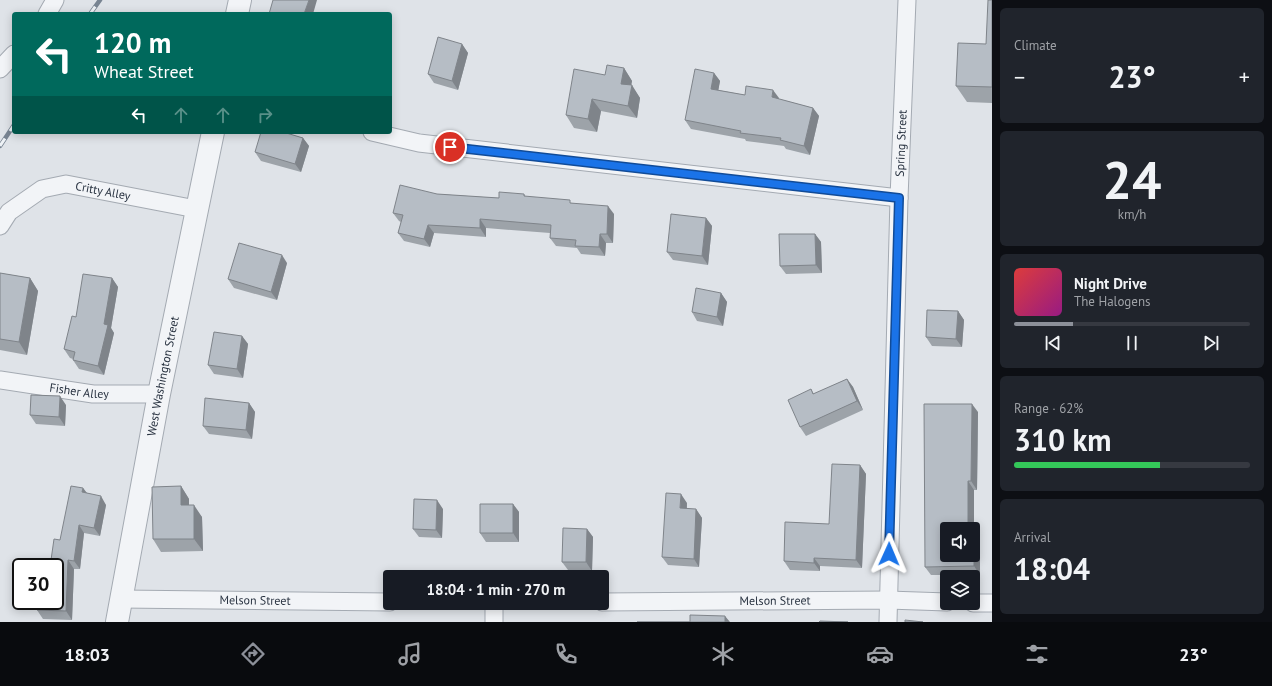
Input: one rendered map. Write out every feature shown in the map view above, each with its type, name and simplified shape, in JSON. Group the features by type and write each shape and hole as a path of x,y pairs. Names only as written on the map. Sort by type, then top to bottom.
{"street":[{"path":"48,12 55,0"},
{"path":"237,12 240,0"},
{"name":"Spring Street","path":"888,622 899,198 907,0"},
{"path":"0,69 12,56"},
{"name":"West Washington Street","path":"117,622 159,394 213,134"},
{"path":"381,134 419,143 899,198"},
{"name":"Critty Alley","path":"0,226 9,212 42,189 66,184 196,209"},
{"name":"Fisher Alley","path":"0,380 93,394 159,394"},
{"name":"Melson Street","path":"121,599 383,602"},
{"name":"Melson Street","path":"609,602 888,600 940,602"},
{"path":"980,603 992,603"},
{"path":"494,610 494,622"}],"building":[{"path":"273,0 309,0 305,12 270,12"},
{"path":"988,0 992,0 992,87 956,86 958,43 986,44"},
{"path":"438,37 462,44 452,81 428,74"},
{"path":"607,65 624,68 621,84 632,85 628,106 592,99 588,119 566,115 574,69 605,75"},
{"path":"695,69 714,73 711,89 745,95 746,86 773,90 772,97 813,108 804,146 780,140 781,138 740,133 741,131 685,120"},
{"path":"260,134 290,134 303,138 295,164 255,152"},
{"path":"400,185 437,194 499,198 499,192 570,200 570,203 608,206 607,234 600,234 599,247 575,246 576,240 550,238 551,225 480,219 480,228 428,225 424,239 398,233 403,215 393,213"},
{"path":"671,214 706,218 702,256 667,252"},
{"path":"779,234 815,234 816,265 780,266"},
{"path":"239,243 282,255 271,292 228,279"},
{"path":"0,273 30,278 19,342 0,339"},
{"path":"83,274 112,278 104,324 108,325 98,366 73,360 75,352 64,349 72,316 76,317"},
{"path":"696,288 721,293 717,317 692,312"},
{"path":"927,310 958,311 956,339 926,337"},
{"path":"214,332 242,336 237,369 208,365"},
{"path":"847,379 857,401 800,427 788,400 811,389 813,394"},
{"path":"31,395 60,396 59,417 30,415"},
{"path":"205,398 249,403 246,430 203,426"},
{"path":"924,404 972,404 971,481 968,481 968,522 940,522 940,562 974,562 974,566 925,567"},
{"path":"832,464 860,465 856,560 814,558 814,563 784,561 785,522 829,524"},
{"path":"71,486 83,488 82,492 101,496 94,528 79,525 74,561 68,560 66,611 37,610 64,610 64,558 51,558 54,539 60,540"},
{"path":"181,486 181,505 194,505 194,539 153,539 152,487"},
{"path":"666,493 681,494 680,508 696,509 694,559 662,557"},
{"path":"414,499 437,500 436,530 413,529"},
{"path":"480,504 513,504 513,533 480,533"},
{"path":"563,528 587,529 586,562 562,562"},
{"path":"690,615 725,616 725,622 690,622"},
{"path":"905,620 923,622 905,622"},
{"path":"820,621 848,622 819,622"}],"railway":[{"path":"91,12 100,0"},
{"path":"0,146 12,128"}],"route":[{"path":"450,147 899,198 889,554"}]}
